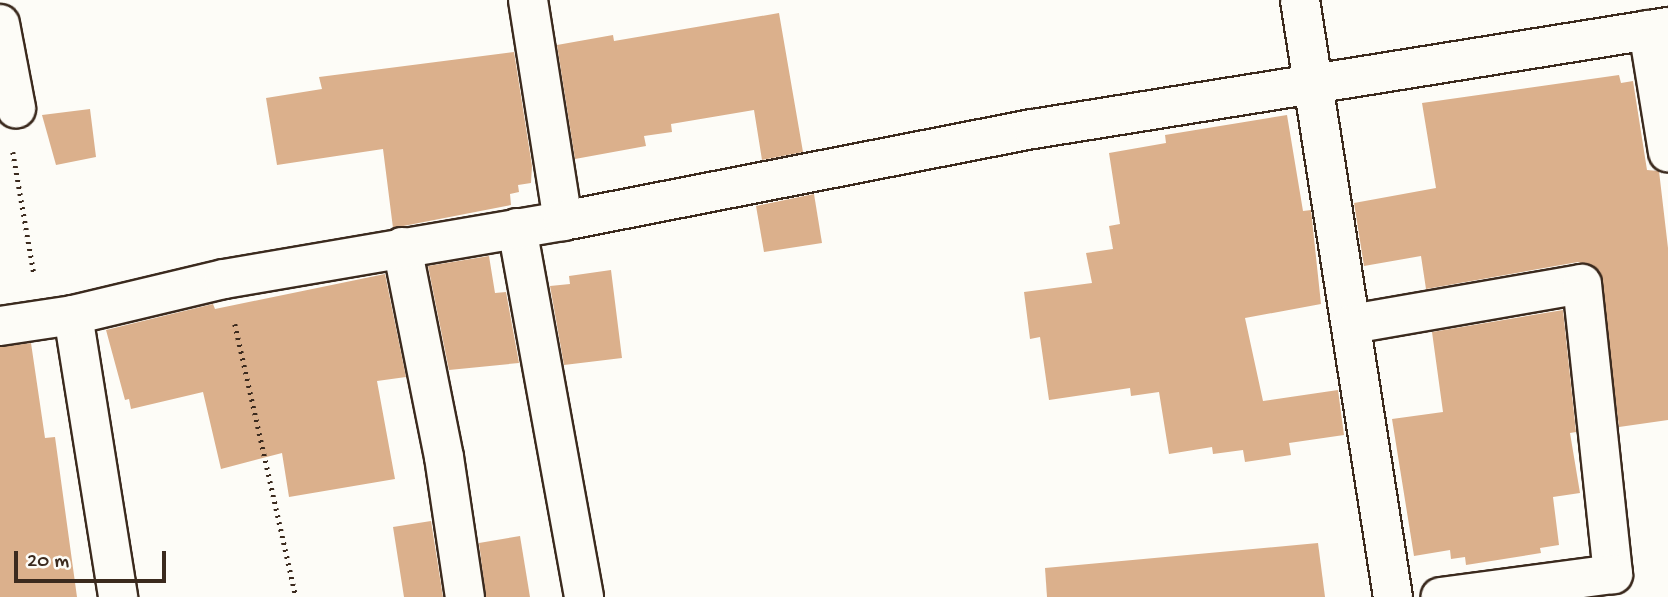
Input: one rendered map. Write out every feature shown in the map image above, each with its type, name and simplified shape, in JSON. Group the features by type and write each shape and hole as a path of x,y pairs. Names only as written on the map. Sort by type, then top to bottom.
{"street":[{"path":"528,0 564,221"},
{"path":"1300,0 1393,597"},
{"path":"0,24 16,108"},
{"path":"0,326 57,318 224,279 564,221 852,163 1311,82 1658,29 1668,152"},
{"path":"517,228 584,597"},
{"path":"402,247 444,457 465,597"},
{"path":"1352,324 1582,284 1614,575 1441,597"},
{"path":"57,318 118,597"}],"path":[{"path":"16,108 6,112 57,318"},
{"path":"224,279 296,597"}],"building":[{"path":"779,13 803,152 762,160 754,110 671,124 672,132 644,136 646,146 575,159 557,45 613,35 614,41"},
{"path":"514,52 532,166 531,183 518,185 519,192 510,194 511,205 393,228 383,149 277,165 266,98 322,89 319,77"},
{"path":"1619,75 1621,83 1633,81 1647,170 1659,171 1668,248 1668,420 1619,427 1599,270 1578,262 1426,289 1421,256 1364,266 1354,203 1436,188 1422,103"},
{"path":"90,109 96,157 56,165 42,115"},
{"path":"1287,115 1303,211 1311,210 1321,304 1245,318 1263,401 1338,390 1344,435 1289,443 1291,455 1245,462 1243,450 1213,454 1212,447 1169,454 1159,392 1131,396 1130,388 1049,400 1040,337 1030,339 1024,292 1092,283 1086,253 1113,249 1109,226 1120,224 1109,153 1166,143 1165,135"},
{"path":"814,194 822,243 764,252 756,206"},
{"path":"489,256 495,293 506,292 519,363 449,370 428,266"},
{"path":"611,270 622,358 564,365 550,286 570,284 569,276"},
{"path":"385,274 406,377 377,381 395,479 289,497 282,453 221,469 203,392 131,409 129,399 125,400 106,330 213,304 215,309"},
{"path":"1563,310 1576,432 1570,433 1580,493 1553,497 1559,545 1540,548 1541,553 1466,565 1465,557 1451,559 1450,550 1414,556 1392,419 1443,412 1432,332"},
{"path":"31,343 45,438 55,437 77,597 0,597 0,347"},
{"path":"431,521 443,597 404,597 393,527"},
{"path":"520,536 530,597 486,597 479,543"},
{"path":"1318,543 1325,597 1047,597 1045,568"}]}
